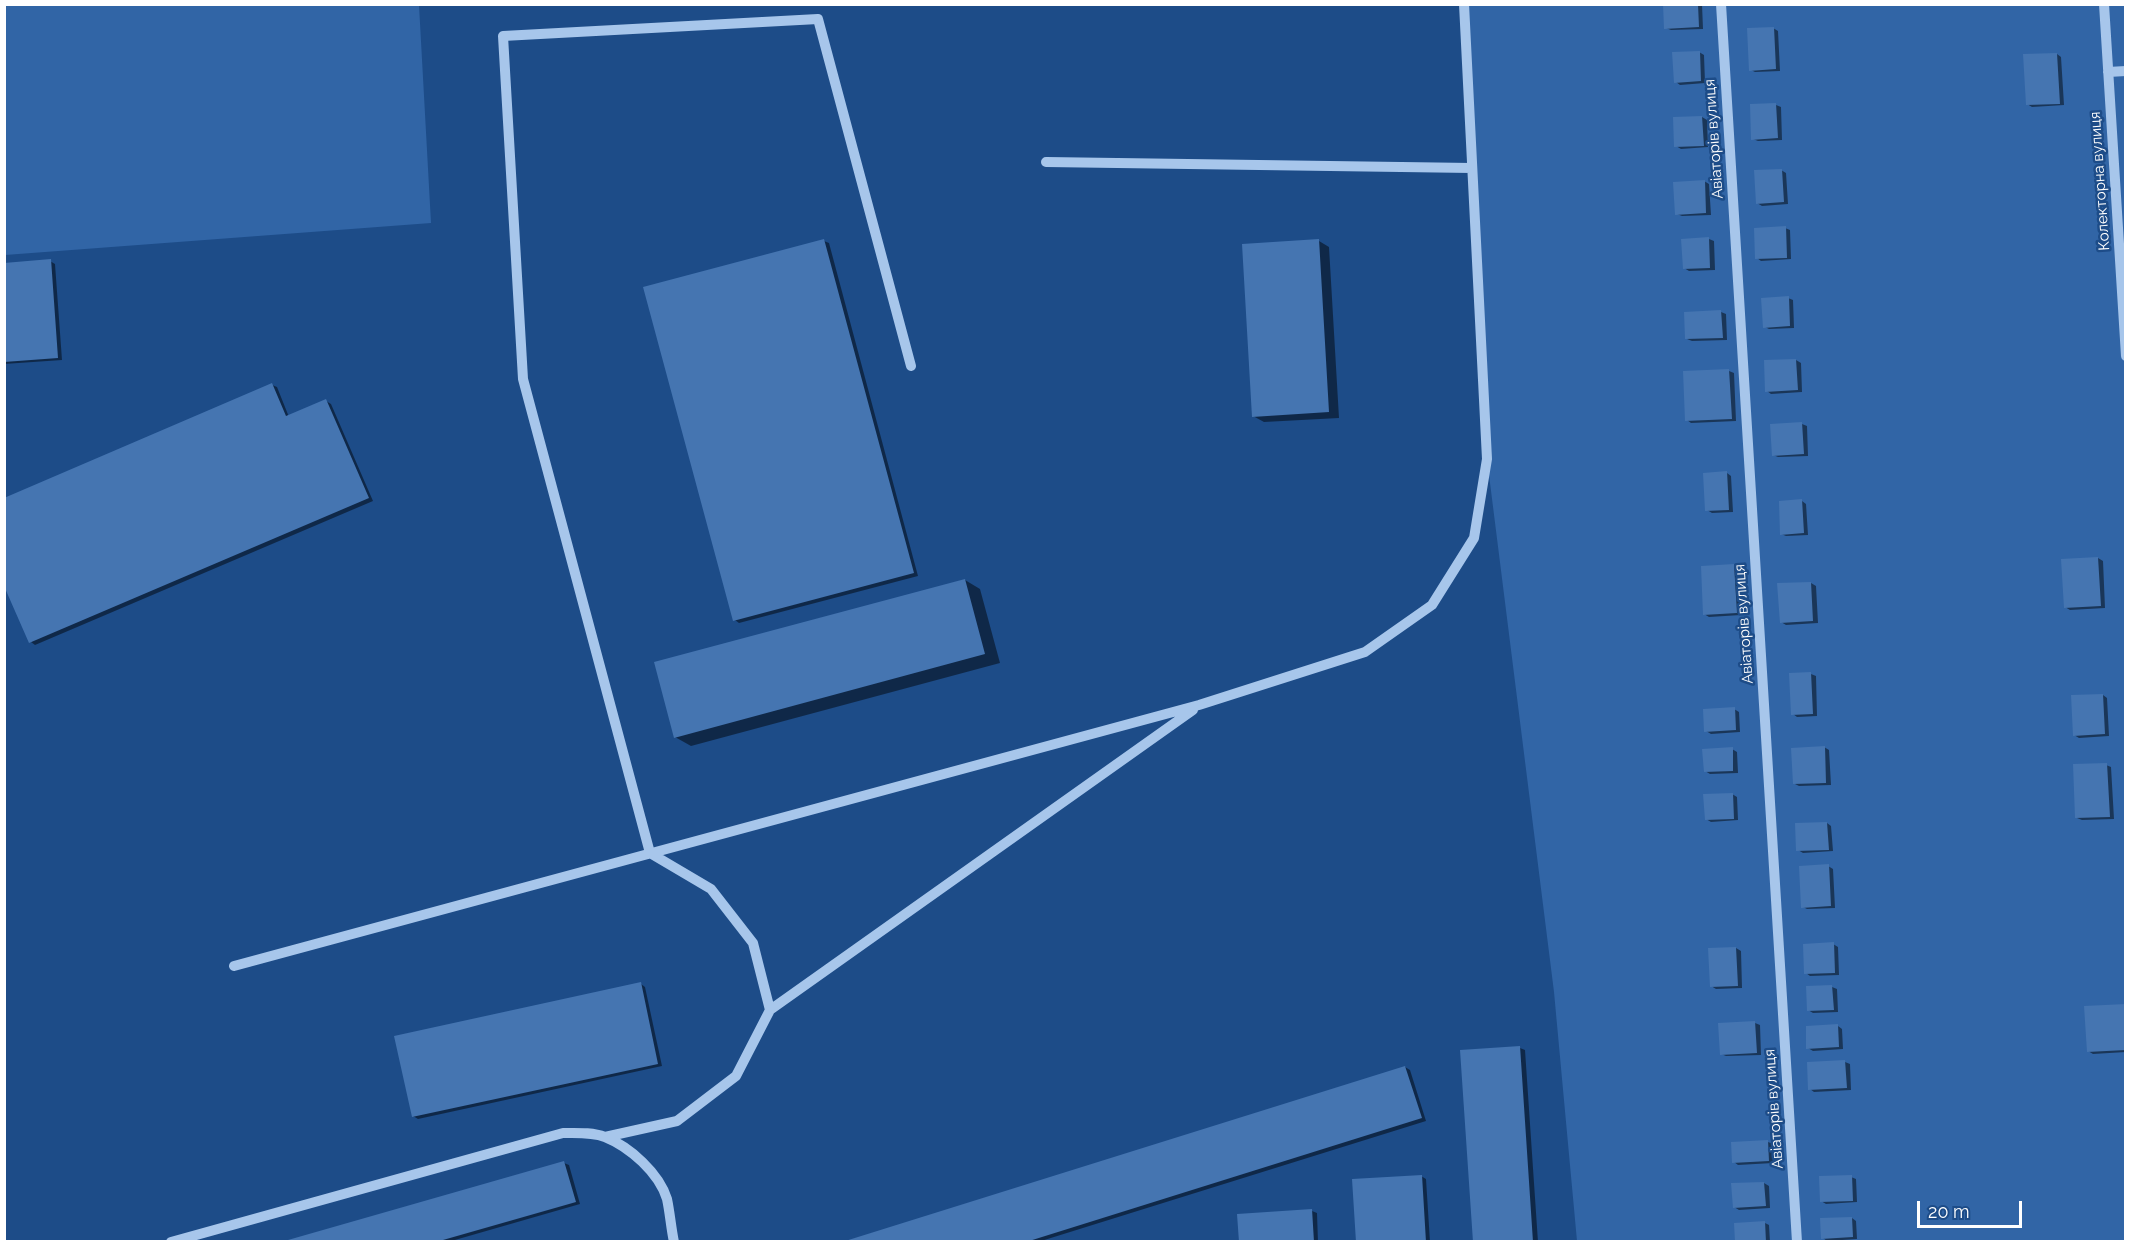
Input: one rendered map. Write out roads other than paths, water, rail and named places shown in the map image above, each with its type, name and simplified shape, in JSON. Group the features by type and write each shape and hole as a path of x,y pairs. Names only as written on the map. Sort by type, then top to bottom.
{"street":[{"path":"234,966 1199,705 1365,652 1432,605 1474,538 1487,459 1464,4"},
{"name":"Авіаторів вулиця","path":"1721,4 1797,1242"},
{"name":"Колекторна вулиця","path":"2104,4 2126,356"},
{"path":"770,1010 753,943 711,889 651,853 523,379 503,36 818,19 911,366"},
{"path":"2108,72 2126,71"},
{"path":"1046,162 1472,168"},
{"path":"605,1137 677,1121 736,1076 770,1010 1199,705"},
{"path":"171,1242 563,1133 584,1132 605,1137 632,1153 653,1173 666,1197 674,1242"}]}
